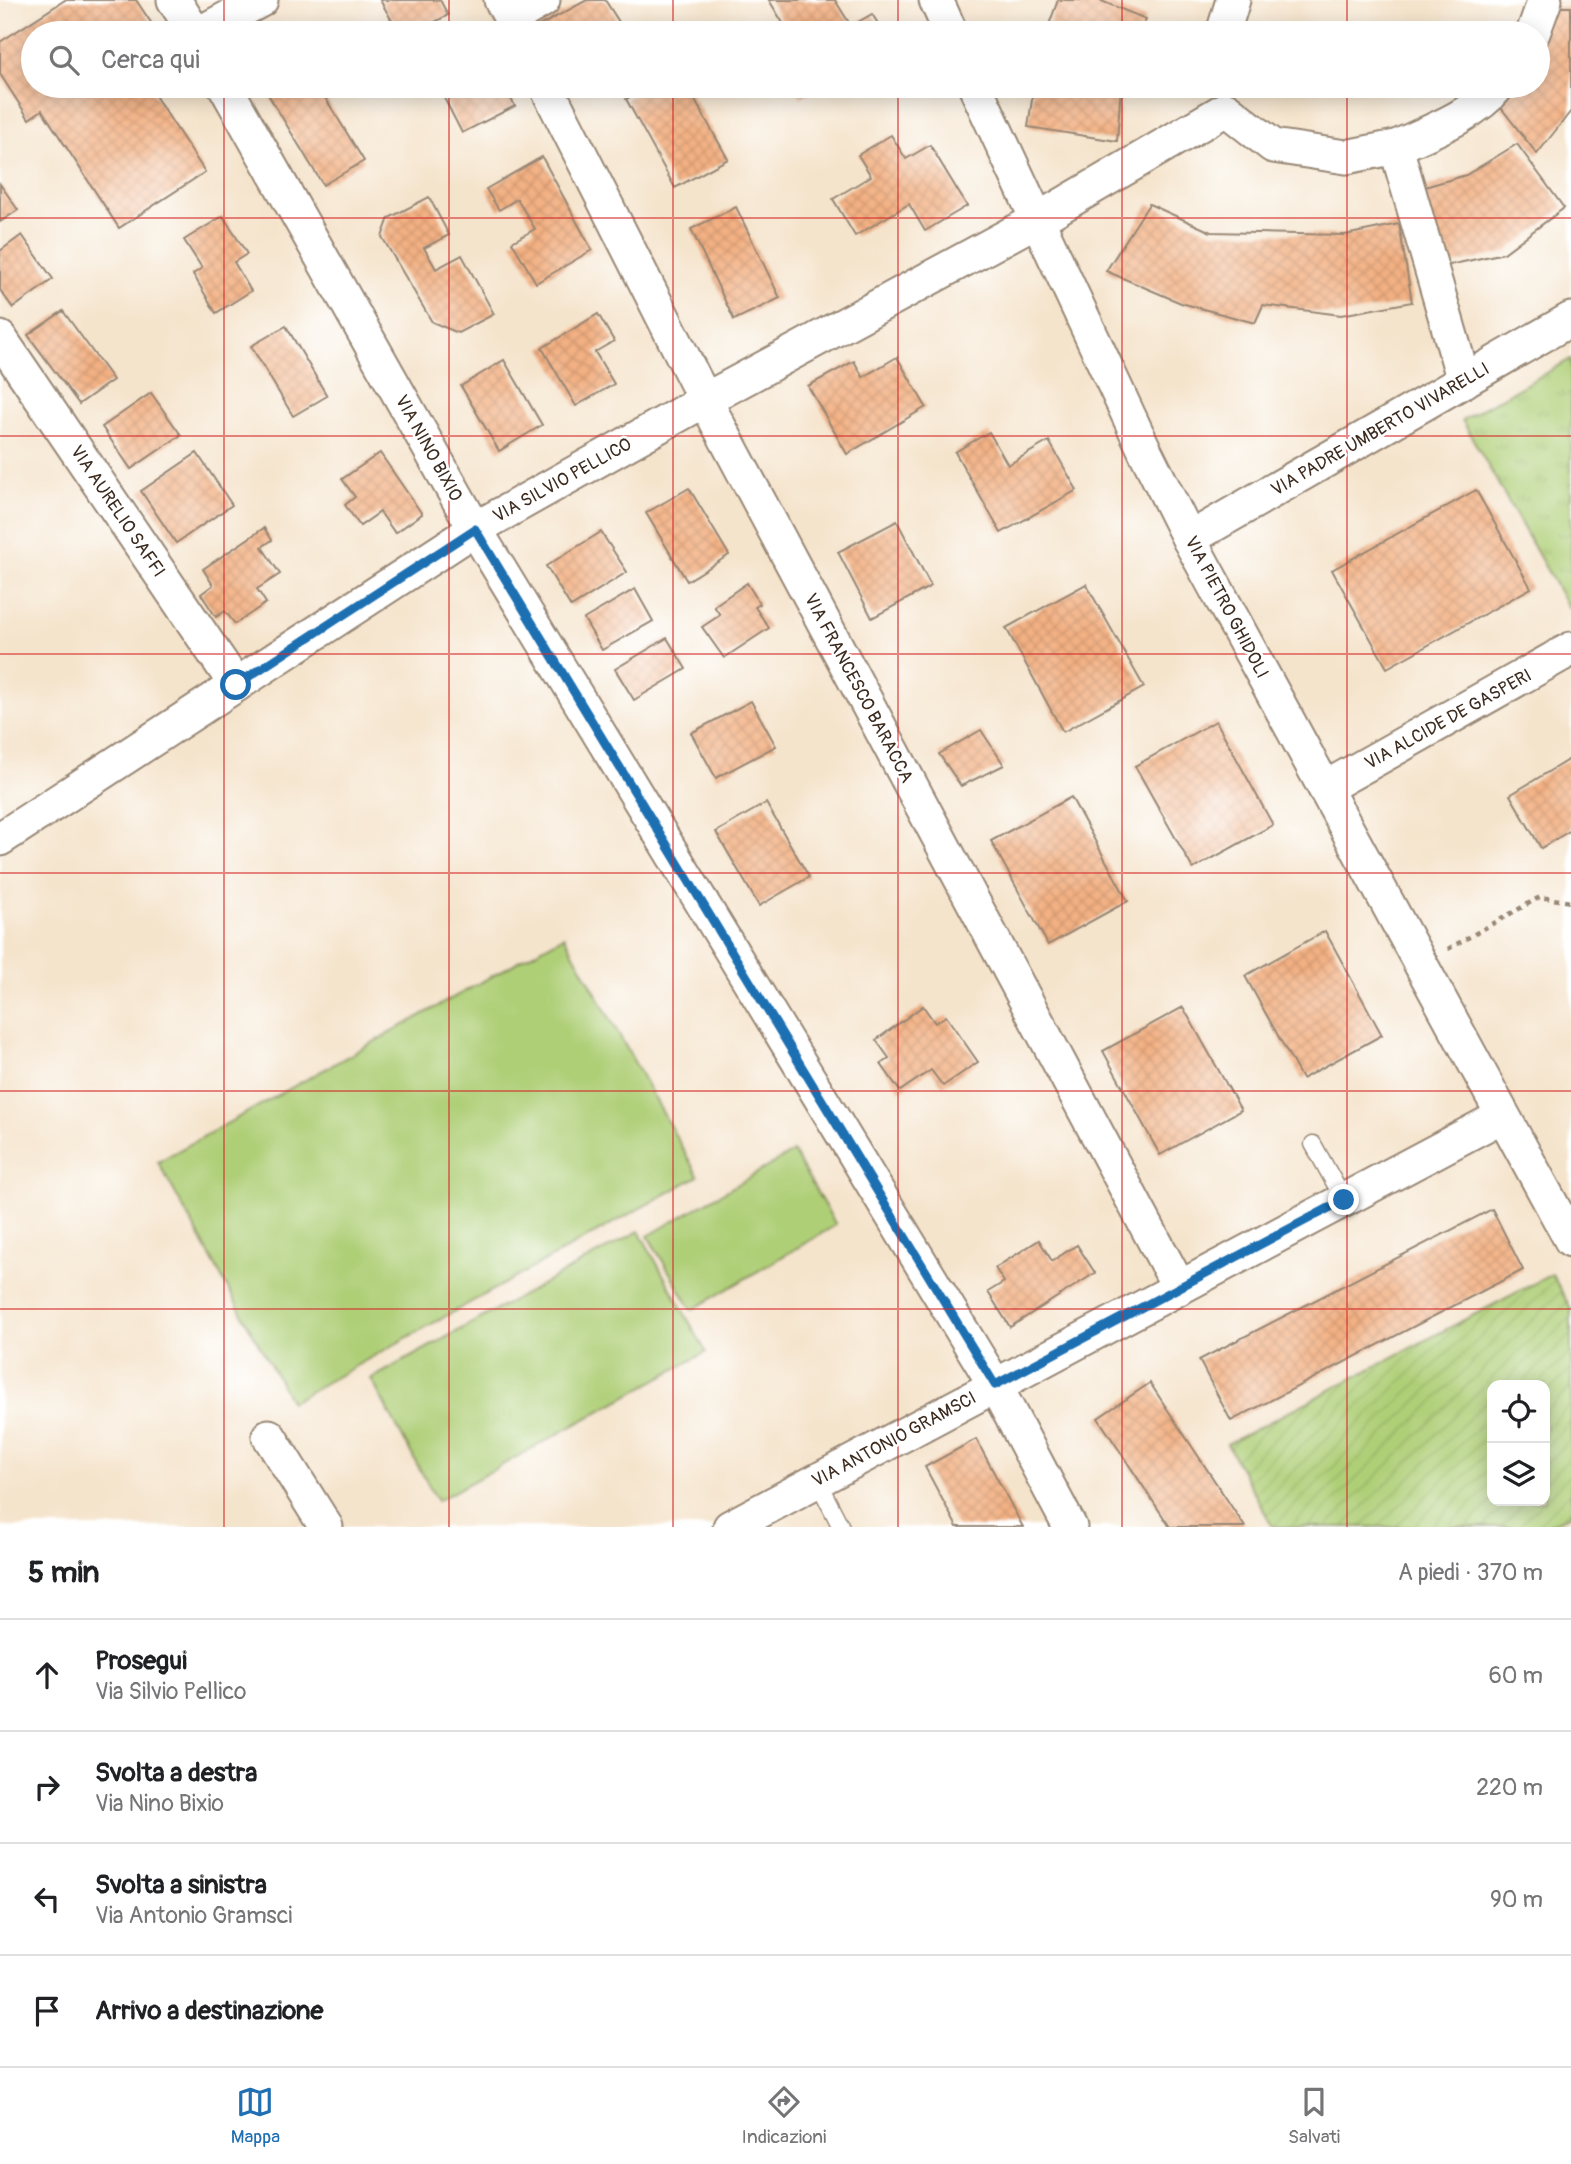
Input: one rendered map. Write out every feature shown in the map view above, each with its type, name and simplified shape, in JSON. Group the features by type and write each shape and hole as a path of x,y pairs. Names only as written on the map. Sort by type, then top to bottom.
{"street":[{"path":"174,0 189,21"},
{"path":"220,21 261,0"},
{"path":"511,17 543,0"},
{"path":"936,0 946,21"},
{"path":"1227,21 1233,0"},
{"path":"1537,21 1545,0"},
{"name":"VIA NINO BIXIO","path":"232,98 475,529 995,1385 1070,1527"},
{"name":"VIA FRANCESCO BARACCA","path":"552,98 705,400 1179,1287"},
{"name":"VIA PIETRO GHIDOLI","path":"981,98 1146,453 1189,538 1571,1240"},
{"name":"VIA SILVIO PELLICO","path":"0,839 475,529 705,400 1037,220 1222,98"},
{"path":"1225,98 1273,146 1346,157 1396,147 1446,124 1487,98"},
{"path":"1396,147 1464,381"},
{"name":"VIA PADRE UMBERTO VIVARELLI","path":"1189,538 1571,319"},
{"name":"VIA AURELIO SAFFI","path":"0,338 236,685"},
{"name":"VIA ALCIDE DE GASPERI","path":"1325,788 1571,649"},
{"name":"VIA ANTONIO GRAMSCI","path":"730,1527 1502,1116"},
{"path":"269,1436 326,1527"}],"lane":[{"path":"1313,1144 1344,1200"},
{"path":"817,1480 841,1527"}],"path":[{"path":"1420,964 1540,897 1571,902"}],"green space":[{"path":"1571,359 1571,606 1568,607 1462,420"},
{"path":"564,936 698,1176 291,1402 158,1162"},
{"path":"793,1152 836,1225 692,1310 648,1236"},
{"path":"639,1231 706,1352 437,1501 371,1379"},
{"path":"1552,1274 1571,1309 1571,1515 1543,1527 1273,1527 1227,1444"}],"building":[{"path":"65,0 136,0 150,21 32,21"},
{"path":"380,0 440,0 448,15 437,21 392,21"},
{"path":"587,0 605,0 618,21 548,21"},
{"path":"769,0 835,0 848,21 782,21"},
{"path":"1058,0 1099,0 1146,19 1145,21 1050,21"},
{"path":"1550,7 1571,7 1571,111 1537,154 1495,100 1550,98 1550,21 1545,21"},
{"path":"872,14 876,21 860,21"},
{"path":"21,28 21,98 157,98 205,172 119,228 42,110 29,119 0,74 0,42"},
{"path":"270,98 325,98 364,161 323,185"},
{"path":"444,98 511,98 515,106 462,133"},
{"path":"694,98 728,159 675,188 626,99"},
{"path":"1032,98 1120,98 1117,141 1028,127"},
{"path":"891,135 906,159 930,145 967,206 925,231 909,204 855,236 833,199 871,176 858,155"},
{"path":"1517,144 1564,208 1504,253 1440,267 1418,189 1466,175"},
{"path":"542,157 592,250 536,283 512,242 535,229 517,199 499,210 486,189"},
{"path":"0,184 18,210 0,222"},
{"path":"429,197 449,235 424,248 436,269 462,255 494,314 458,333 432,322 382,237 389,218"},
{"path":"1149,204 1211,232 1345,235 1399,224 1412,302 1341,315 1263,305 1255,323 1181,303 1106,271"},
{"path":"736,207 780,298 734,320 691,229"},
{"path":"223,216 247,254 234,262 251,291 216,313 193,274 202,268 184,240"},
{"path":"22,235 53,279 13,308 0,290 0,251"},
{"path":"63,311 113,380 79,404 28,335"},
{"path":"598,314 614,341 595,352 614,384 576,406 542,348"},
{"path":"286,326 327,396 293,416 251,346"},
{"path":"897,357 926,407 847,454 808,386 854,361 863,377"},
{"path":"504,360 542,425 499,451 461,386"},
{"path":"151,393 181,435 131,469 102,427"},
{"path":"989,432 1008,465 1049,441 1077,490 1001,533 955,452"},
{"path":"197,453 232,505 176,543 141,491"},
{"path":"380,453 422,514 395,533 380,512 360,526 345,505 355,497 342,479"},
{"path":"689,488 729,555 687,581 646,513"},
{"path":"1476,490 1531,588 1387,668 1332,570"},
{"path":"897,521 931,586 872,618 838,552"},
{"path":"264,528 272,540 262,547 280,574 257,589 266,603 235,624 225,611 216,617 201,594 213,585 203,569"},
{"path":"601,532 627,572 571,607 546,566"},
{"path":"747,583 760,604 755,607 769,628 724,658 702,627 720,615 714,606"},
{"path":"1086,584 1144,687 1063,732 1006,628"},
{"path":"635,589 653,621 602,650 584,619"},
{"path":"667,638 686,669 634,700 615,669"},
{"path":"751,701 776,746 716,778 691,733"},
{"path":"1216,721 1273,825 1193,869 1135,766"},
{"path":"981,730 1004,765 961,786 939,754"},
{"path":"1571,758 1571,830 1541,848 1510,795"},
{"path":"1071,797 1128,901 1048,945 991,841"},
{"path":"766,803 809,877 759,906 716,832"},
{"path":"1325,931 1382,1035 1302,1079 1245,976"},
{"path":"923,1006 935,1023 946,1016 978,1062 943,1086 931,1070 900,1091 881,1064 889,1058 876,1040"},
{"path":"1183,1007 1241,1110 1160,1155 1103,1051"},
{"path":"1492,1209 1523,1270 1231,1421 1199,1360"},
{"path":"1039,1240 1052,1261 1077,1245 1095,1273 1010,1327 988,1292 1004,1282 995,1268"},
{"path":"1150,1383 1245,1527 1170,1527 1098,1418"},
{"path":"976,1439 1023,1527 957,1527 925,1467"}],"route":[{"path":"236,685 475,529 995,1385 1344,1200"}]}
